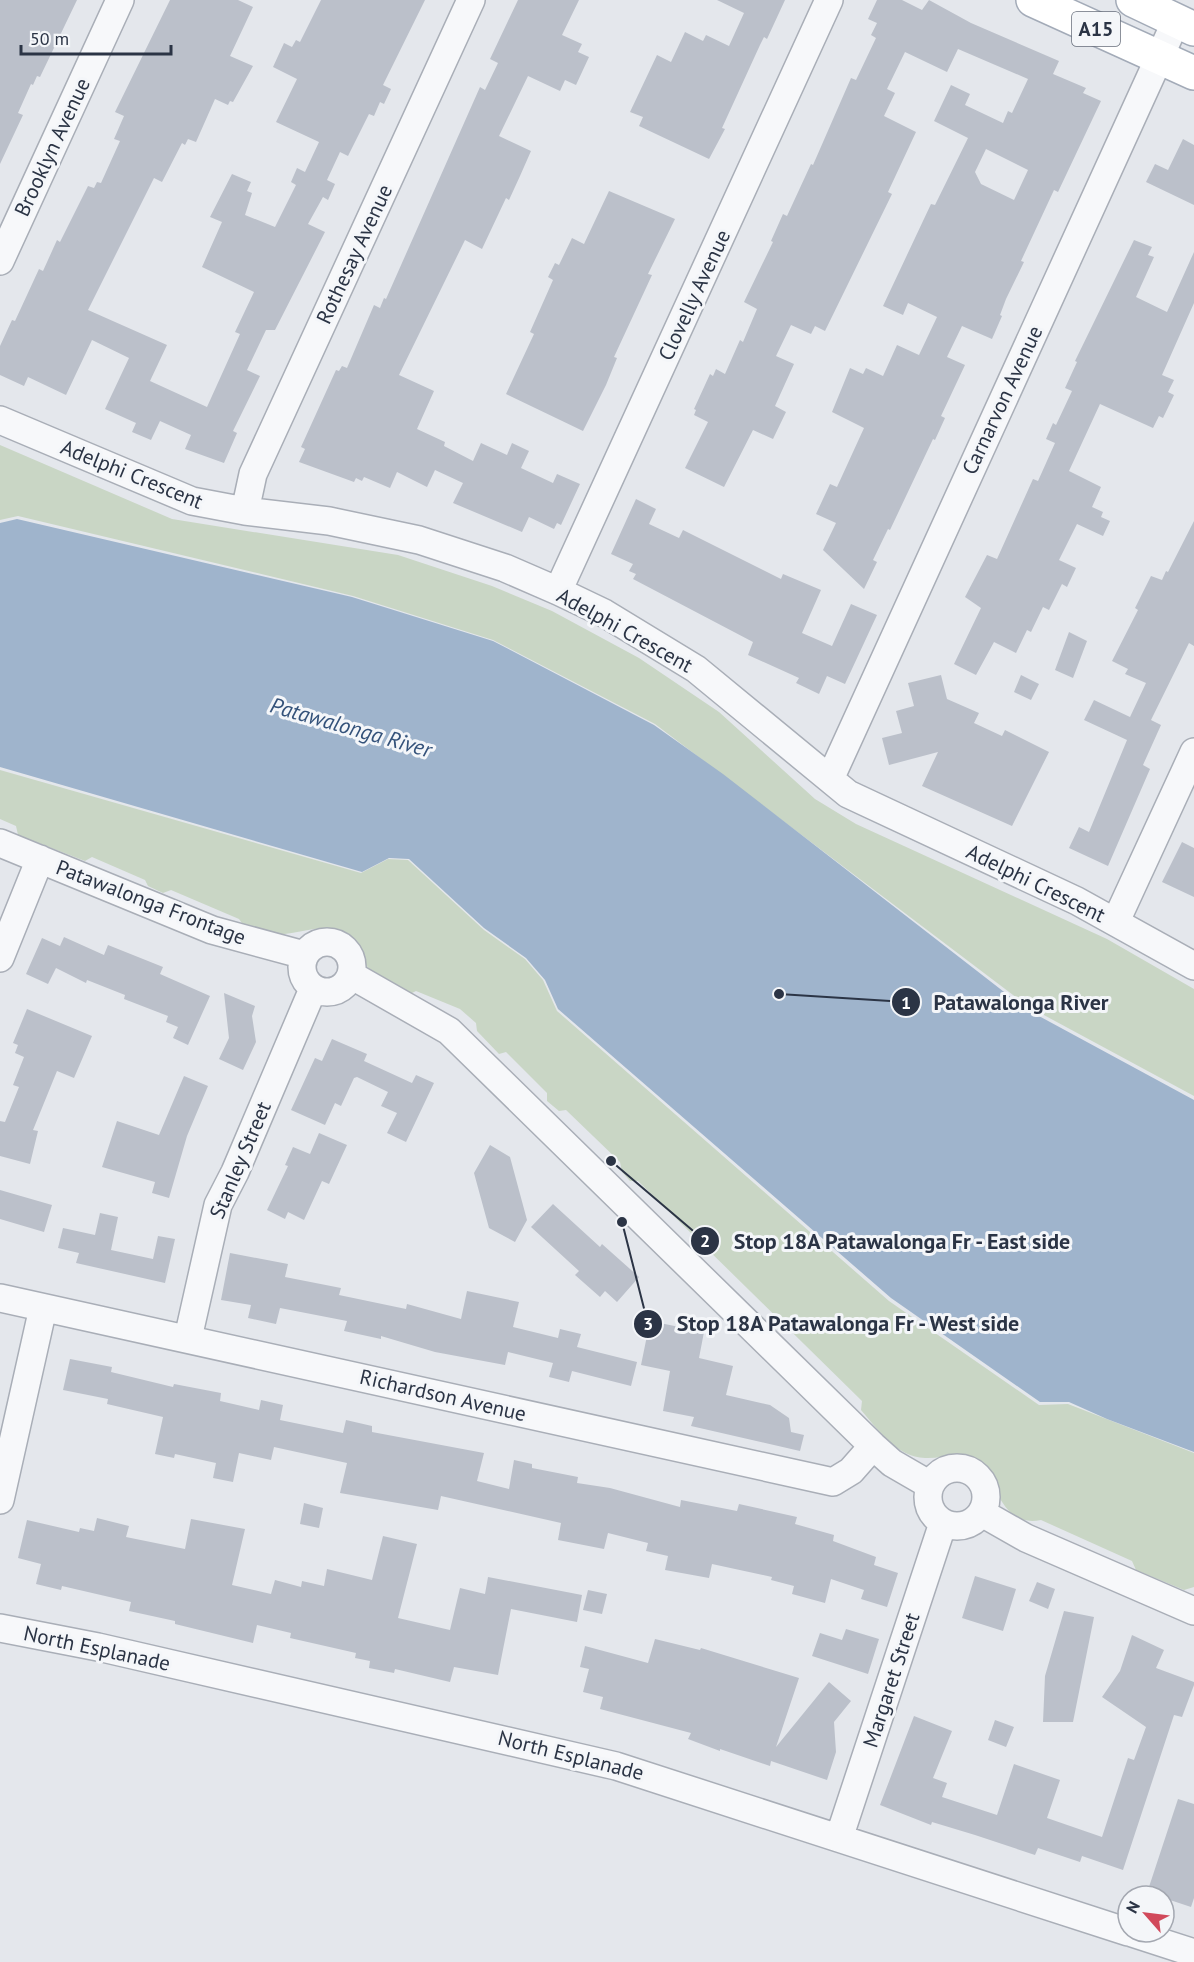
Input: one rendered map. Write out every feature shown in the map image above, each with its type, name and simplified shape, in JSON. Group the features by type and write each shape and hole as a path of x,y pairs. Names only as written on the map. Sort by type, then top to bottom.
{"main road":[{"name":"A15","path":"1033,0 1194,73"},
{"name":"A15","path":"1133,0 1185,25"}],"street":[{"name":"Brooklyn Avenue","path":"0,261 120,0"},
{"name":"Rothesay Avenue","path":"245,511 253,474 471,0"},
{"name":"Clovelly Avenue","path":"558,591 829,0"},
{"name":"Carnarvon Avenue","path":"830,779 1158,58 1185,25"},
{"name":"Adelphi Crescent","path":"0,420 168,493 215,507 329,521 419,540 505,568 558,591 604,613 696,669 848,794 1116,921 1194,966"},
{"path":"1116,921 1194,752"},
{"name":"Patawalonga Frontage","path":"0,843 212,930 304,956"},
{"path":"0,958 40,859"},
{"path":"329,942 337,944 343,948 351,960 351,975 347,982 335,991 320,992 307,984 301,970 304,956 315,945 329,942"},
{"path":"351,975 449,1031 873,1446 892,1463 930,1485"},
{"name":"Stanley Street","path":"188,1338 218,1205 235,1172 313,989"},
{"name":"Richardson Avenue","path":"0,1298 833,1482 851,1471 873,1446"},
{"path":"0,1500 43,1308"},
{"path":"952,1467 971,1471 984,1485 986,1504 982,1513 969,1524 960,1526 943,1523 936,1517 928,1502 930,1485 935,1477 952,1467"},
{"path":"982,1513 1026,1538 1194,1611"},
{"name":"Margaret Street","path":"839,1838 943,1523"},
{"name":"North Esplanade","path":"0,1628 98,1647 553,1749 657,1777 1116,1928"},
{"name":"North Esplanade","path":"1166,1944 1194,1953"}],"green space":[{"path":"0,445 172,519 398,555 492,586 552,611 639,658 719,712 815,799 856,824 1107,939 1194,989 1194,1096 1029,1007 655,724 493,640 353,596 18,516 0,520"},
{"path":"0,770 361,873 388,859 408,860 484,930 525,959 543,980 557,1011 889,1301 1039,1405 1068,1404 1194,1453 1194,1587 1184,1590 1136,1570 1132,1561 1041,1520 1027,1521 1017,1517 1008,1510 982,1470 969,1458 957,1455 925,1458 897,1448 881,1434 861,1410 862,1401 638,1181 630,1181 622,1172 620,1162 566,1110 559,1111 547,1101 547,1093 506,1052 499,1054 477,1031 476,1023 460,1009 416,991 408,995 384,981 364,963 348,938 334,929 259,934 248,929 239,919 171,890 163,893 148,886 145,880 92,857 85,861 18,835 16,826 0,819"}],"water":[{"name":"Patawalonga River","path":"17,519 352,597 493,641 654,725 723,774 1026,1009 1194,1100 1194,1452 1069,1402 1040,1402 891,1298 558,1009 545,980 526,958 484,928 409,859 389,858 362,872 0,767 0,523"}],"building":[{"path":"0,0 77,0 40,77 37,76 33,85 31,84 18,113 23,115 0,164"},
{"path":"170,0 238,0 253,7 230,56 253,66 233,102 230,101 228,105 215,99 196,142 188,139 185,145 182,143 162,182 154,178 88,310 167,345 150,381 207,407 240,334 235,332 254,292 202,267 222,222 210,217 232,174 251,182 247,191 252,193 245,215 275,227 296,185 291,182 297,168 305,172 319,142 276,122 297,79 273,67 284,43 292,47 296,40 300,42 321,0 425,0 383,85 391,89 384,104 380,102 374,116 369,114 348,156 340,152 327,180 335,184 328,200 323,197 308,224 325,232 275,330 266,330 247,370 260,376 233,431 237,433 224,463 185,449 191,435 160,421 151,440 132,432 136,423 105,409 129,358 92,340 66,395 28,377 24,386 0,375 0,346 12,320 15,321 39,269 43,271 57,240 60,242 88,186 94,188 97,182 101,183 120,141 114,139 124,116 115,112"},
{"path":"518,0 579,0 562,35 582,44 578,52 589,57 576,85 565,80 560,91 528,76 499,136 531,151 509,200 506,198 482,249 465,240 399,375 434,391 417,429 445,442 444,446 473,461 481,443 507,455 512,443 529,451 521,468 553,483 557,474 580,484 561,525 557,523 554,529 529,517 522,532 453,503 463,483 435,470 427,487 397,472 390,488 364,477 362,481 356,478 354,482 299,462 305,449 301,447 336,370 339,371 342,366 347,368 374,305 380,308 384,298 386,299 480,87 485,90 498,63 490,59"},
{"path":"717,0 785,0 767,39 764,37 760,45 722,128 725,129 709,159 639,126 643,117 630,112 657,55 671,62 685,32 703,41 706,35 729,46 744,13"},
{"path":"877,0 902,0 922,10 929,0 971,23 1059,61 1053,74 1086,88 1083,93 1101,101 1058,192 1054,190 1021,261 1024,262 1006,299 1000,315 1002,316 992,339 962,326 947,357 965,365 941,416 945,418 935,440 933,439 890,530 888,529 873,560 877,562 864,589 823,550 836,523 816,514 830,484 837,487 864,428 832,412 850,368 863,374 866,368 883,376 897,345 919,355 937,317 908,303 903,315 883,306 931,204 935,205 968,138 934,121 951,85 970,94 965,105 1003,123 1008,111 1012,113 1028,79 958,49 947,72 905,52 887,89 895,93 884,116 916,132 888,192 892,194 825,331 815,326 811,334 791,325 776,356 794,364 775,406 786,412 773,439 753,430 724,487 685,468 708,422 694,415 696,410 694,409 710,374 713,376 716,369 725,374 740,340 743,342 757,309 744,302 773,242 771,241 783,214 787,216 811,164 813,165 851,78 856,80 876,38 871,35 877,23 868,19","holes":["986,149 1028,170 1014,200 981,184 975,172"]},
{"path":"1183,139 1194,145 1194,205 1146,182 1155,164 1168,170"},
{"path":"609,191 675,219 648,274 652,275 614,357 617,358 606,385 583,431 506,394 534,334 530,332 553,280 548,277 555,263 559,265 572,238 584,244"},
{"path":"1134,240 1152,247 1148,255 1154,257 1136,297 1167,312 1194,252 1194,303 1162,375 1174,380 1168,392 1174,395 1163,418 1159,416 1153,428 1100,404 1069,471 1101,487 1092,507 1103,512 1101,517 1110,521 1103,536 1077,524 1059,560 1076,568 1067,587 1062,584 1049,610 1043,607 1031,632 1027,630 1016,653 994,642 976,675 954,664 981,608 965,597 987,555 997,559 1033,479 1038,481 1055,443 1046,439 1053,423 1056,425 1072,391 1065,388 1077,362 1075,361"},
{"path":"636,499 656,509 649,524 679,538 683,530 781,579 783,574 821,590 802,633 832,646 851,604 877,615 845,684 827,676 819,694 796,683 799,678 748,655 753,642 633,579 636,574 629,571 633,564 611,554"},
{"path":"1194,521 1194,646 1189,643 1151,720 1161,725 1143,765 1150,769 1108,866 1069,848 1079,827 1089,832 1127,740 1084,720 1094,700 1130,717 1146,683 1125,674 1128,669 1112,661 1138,610 1135,608 1151,576 1162,580"},
{"path":"1069,632 1087,641 1073,678 1055,670"},
{"path":"941,675 947,699 979,713 974,723 1002,736 1005,730 1049,752 1012,826 922,786 938,752 889,765 882,738 902,733 896,711 914,706 908,683"},
{"path":"1021,675 1039,684 1031,700 1014,692"},
{"path":"1182,842 1194,848 1194,897 1162,882"},
{"path":"64,937 104,955 108,945 163,967 160,974 210,996 188,1045 173,1038 178,1027 166,1022 168,1016 124,999 125,995 87,980 86,983 56,968 48,984 26,974 42,938 60,946"},
{"path":"224,993 255,1006 252,1016 256,1042 243,1070 219,1059 229,1038"},
{"path":"27,1009 92,1036 74,1078 57,1071 33,1130 38,1131 30,1164 0,1156 0,1121 5,1122 19,1087 13,1085 24,1057 15,1053 18,1045 13,1043"},
{"path":"332,1039 367,1054 364,1061 412,1083 416,1075 434,1083 406,1142 387,1133 397,1113 381,1106 388,1092 357,1077 354,1078 341,1106 335,1103 325,1125 291,1110 315,1058 322,1061"},
{"path":"184,1076 208,1086 187,1136 169,1198 152,1193 155,1182 102,1167 117,1121 159,1135"},
{"path":"319,1133 347,1145 329,1184 322,1181 304,1220 288,1212 285,1219 267,1210 288,1166 285,1165 293,1147 310,1154"},
{"path":"490,1145 510,1157 527,1220 515,1242 489,1228 474,1173"},
{"path":"0,1190 52,1205 44,1232 0,1219"},
{"path":"553,1204 600,1247 602,1244 639,1277 617,1302 605,1291 600,1297 575,1275 579,1271 531,1227"},
{"path":"100,1213 118,1217 111,1250 153,1259 158,1236 175,1239 165,1283 76,1263 79,1253 58,1248 63,1228 95,1235"},
{"path":"230,1253 288,1264 285,1277 341,1288 339,1295 406,1309 407,1304 461,1319 467,1291 519,1302 513,1327 558,1338 560,1329 581,1334 577,1347 637,1362 631,1386 572,1371 569,1382 549,1377 553,1363 508,1352 505,1365 435,1352 381,1336 381,1339 344,1331 347,1321 280,1308 276,1324 248,1318 251,1305 221,1300"},
{"path":"650,1321 704,1332 699,1358 733,1366 726,1395 770,1405 789,1418 791,1432 804,1435 800,1451 691,1426 694,1417 663,1411 670,1371 641,1365"},
{"path":"70,1359 112,1367 111,1372 173,1387 174,1384 221,1393 220,1401 259,1410 261,1400 283,1405 280,1420 343,1433 346,1420 372,1426 372,1432 484,1453 477,1481 509,1489 514,1460 532,1464 532,1468 578,1477 577,1483 610,1488 680,1507 681,1500 737,1511 739,1504 797,1517 795,1524 834,1535 833,1541 876,1557 874,1565 898,1573 887,1607 861,1599 864,1590 831,1579 825,1603 792,1594 794,1586 771,1580 772,1577 712,1564 709,1578 665,1570 668,1556 646,1551 648,1543 608,1533 604,1549 558,1540 561,1523 441,1496 438,1510 340,1493 347,1463 274,1447 271,1460 239,1453 233,1482 213,1478 216,1463 175,1454 174,1458 155,1454 163,1417 107,1404 108,1399 63,1390"},
{"path":"304,1503 323,1508 319,1528 300,1524"},
{"path":"97,1518 129,1526 126,1537 185,1549 191,1519 245,1529 232,1585 271,1594 275,1580 301,1587 302,1581 324,1586 327,1569 372,1580 383,1536 417,1544 398,1618 450,1630 460,1588 485,1594 488,1577 582,1595 577,1622 511,1609 498,1675 454,1667 450,1682 395,1669 394,1673 369,1668 370,1661 355,1658 356,1653 290,1638 291,1633 257,1625 253,1643 175,1624 175,1621 129,1611 131,1602 62,1586 61,1590 36,1584 41,1564 18,1558 27,1520 79,1532 80,1528 94,1531"},
{"path":"975,1576 1016,1589 1003,1631 962,1618"},
{"path":"1037,1582 1055,1589 1048,1609 1029,1601"},
{"path":"588,1590 607,1594 602,1614 583,1610"},
{"path":"1064,1611 1094,1617 1073,1722 1043,1722 1045,1676"},
{"path":"846,1629 879,1639 868,1674 812,1656 820,1633 842,1640"},
{"path":"1132,1635 1164,1650 1156,1668 1194,1682 1194,1685 1182,1717 1174,1715 1123,1870 1082,1856 1080,1862 1038,1848 1035,1855 932,1822 931,1825 880,1805 914,1716 952,1731 933,1778 947,1783 942,1797 997,1815 1014,1764 1060,1780 1047,1818 1102,1837 1128,1758 1134,1760 1146,1727 1102,1697 1120,1671"},
{"path":"655,1639 700,1650 701,1648 799,1678 776,1747 829,1682 851,1701 834,1722 836,1752 827,1780 771,1761 770,1766 720,1749 720,1751 688,1739 691,1733 600,1709 603,1697 583,1692 589,1669 580,1667 585,1646 648,1663"},
{"path":"995,1720 1014,1727 1006,1747 988,1740"},
{"path":"1178,1799 1194,1804 1194,1898 1191,1907 1176,1902 1176,1884 1150,1884"}],"place":[{"name":"Patawalonga River","path":"779,994"},
{"name":"Stop 18A Patawalonga Fr - East side","path":"611,1161"},
{"name":"Stop 18A Patawalonga Fr - West side","path":"622,1222"}]}
